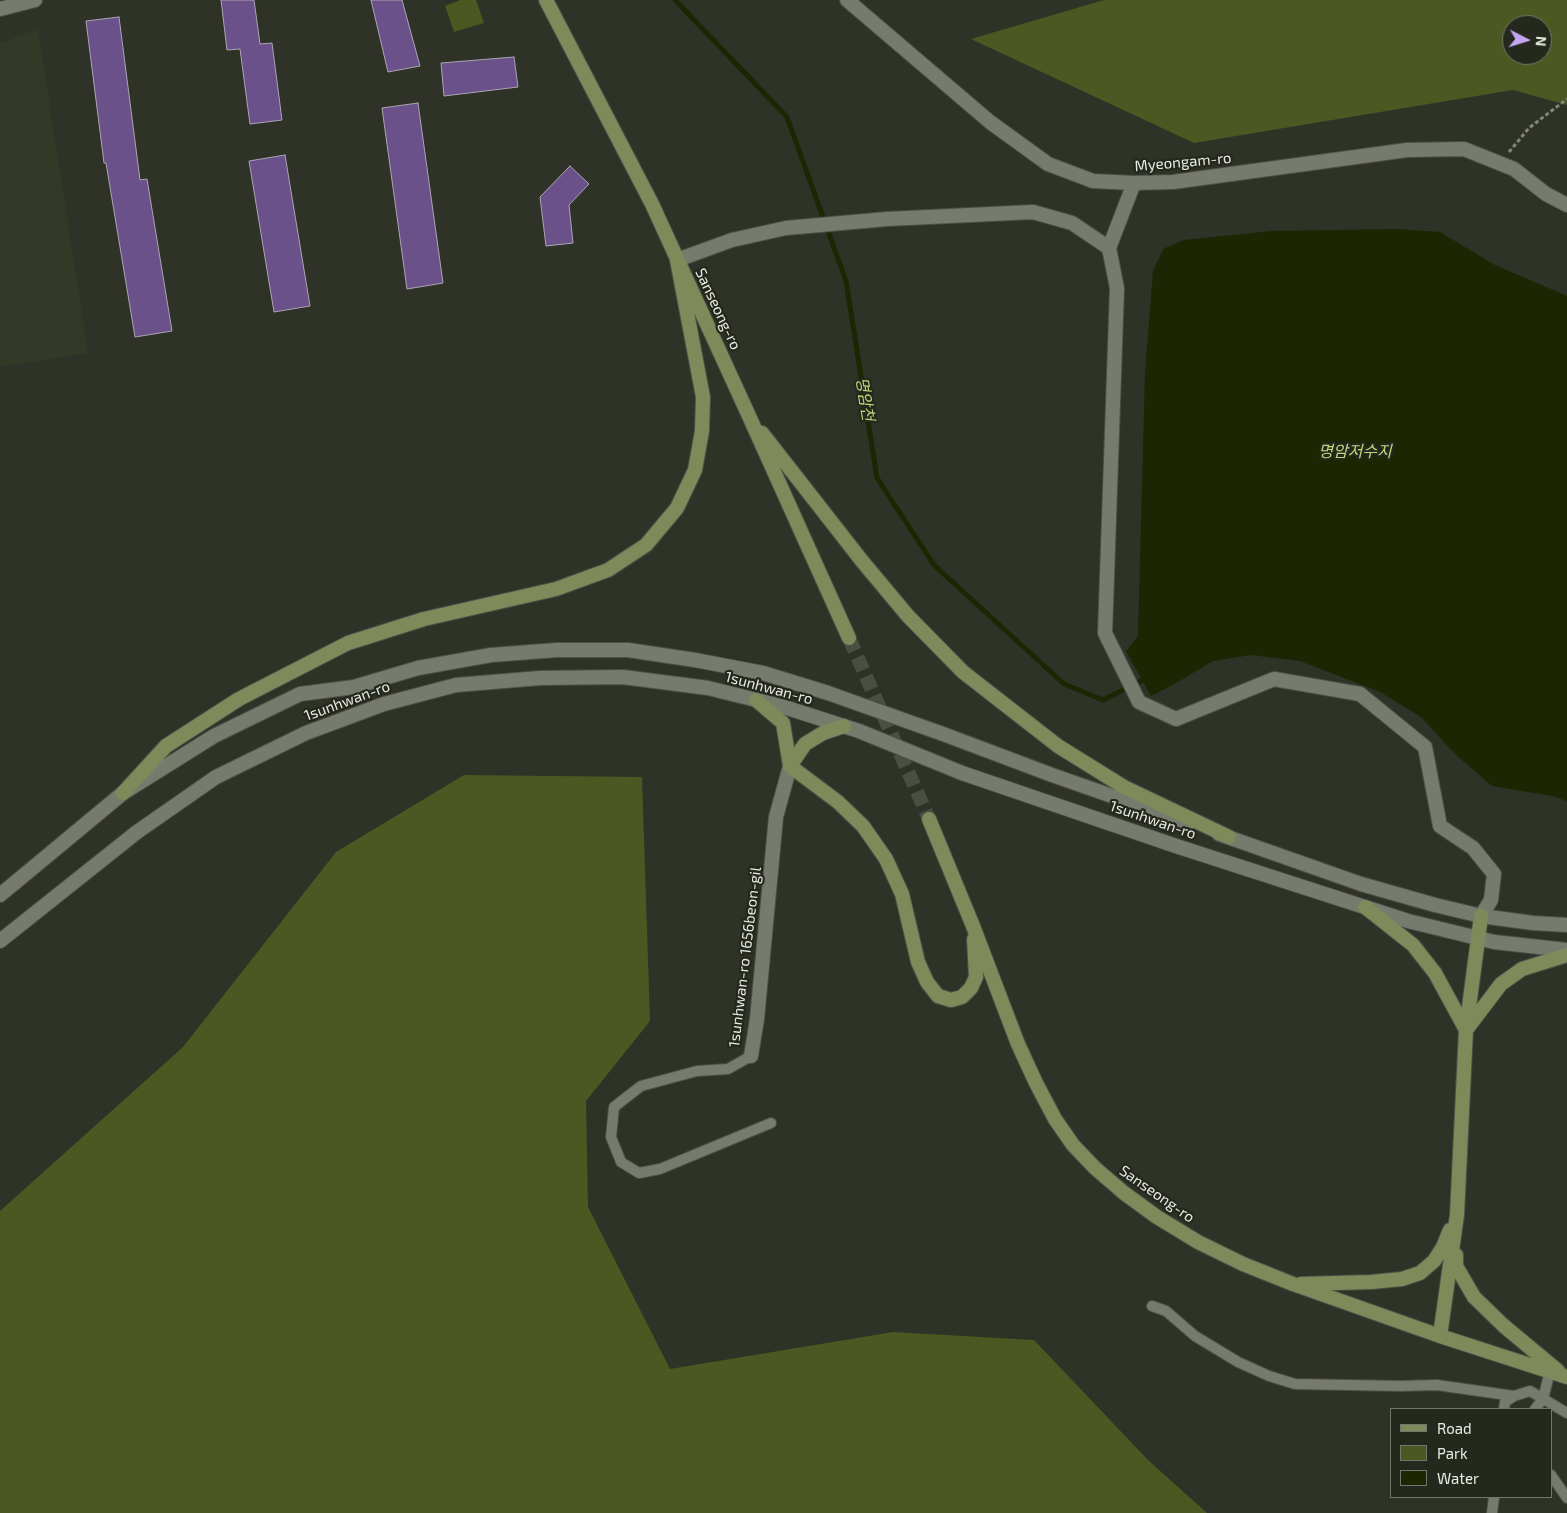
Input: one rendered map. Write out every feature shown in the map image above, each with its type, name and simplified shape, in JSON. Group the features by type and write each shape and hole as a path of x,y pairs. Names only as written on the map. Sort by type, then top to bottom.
{"main road":[{"name":"Sanseong-ro","path":"546,0 652,204 849,638"},
{"path":"123,793 166,746 238,698 348,643 424,619 556,589 608,570 646,545 677,508 694,470 702,431 703,397 677,260"},
{"path":"749,416 862,561 908,616 963,672 1058,746 1116,782 1229,837"},
{"path":"756,700 783,723 790,766 838,802 863,826 886,859 902,894 918,962 927,982 938,996 951,1000 962,996 971,988 976,977 974,926"},
{"path":"790,766 805,744 823,732 844,726"},
{"name":"Sanseong-ro","path":"929,820 974,926 1018,1044 1036,1083 1055,1119 1073,1145 1095,1168 1157,1217 1198,1242 1243,1264 1293,1284 1440,1336 1560,1375"},
{"path":"1365,907 1413,945 1435,973 1466,1030"},
{"path":"1482,916 1466,1030 1456,1266 1474,1297 1560,1375"},
{"path":"1466,1030 1501,984 1522,969 1567,955"},
{"path":"1293,1284 1372,1282 1402,1279 1420,1273 1434,1261 1457,1215"},
{"path":"1440,1336 1457,1215"}],"street":[{"path":"0,9 35,0"},
{"name":"Myeongam-ro","path":"847,0 990,122 1048,164 1093,181 1173,182 1407,150 1464,149 1514,169 1546,194 1567,205"},
{"path":"1134,183 1109,248 1117,288 1105,633 1139,702 1176,719 1274,679 1360,694 1426,747 1440,826 1473,848 1494,874 1491,900 1482,916"},
{"path":"677,260 732,240 786,228 887,219 1034,212 1072,223 1109,248"},
{"name":"1sunhwan-ro","path":"0,895 123,793 214,736 300,694 354,687 418,668 491,655 557,650 628,650 695,660 763,673 782,679 943,734 1052,776 1361,884 1482,916 1533,923 1567,925"},
{"name":"1sunhwan-ro","path":"0,941 137,832 216,777 306,733 384,704 456,685 540,678 623,677 708,688 781,706 844,726 962,772 1186,849 1408,921 1494,942 1567,950"},
{"name":"1sunhwan-ro 1656beon-gil","path":"751,1056 757,1019 776,817 790,766"}],"lane":[{"name":"1sunhwan-ro 1656beon-gil","path":"751,1056 728,1069 697,1071 641,1086 614,1107 611,1138 621,1162 639,1173 660,1169 771,1123"},
{"path":"1152,1306 1166,1311 1196,1336 1238,1362 1269,1376 1296,1384 1437,1385 1514,1396"},
{"path":"1536,1408 1560,1375"},
{"path":"1504,1408 1505,1402 1514,1396 1530,1391 1567,1413"},
{"path":"1552,1476 1567,1498"},
{"path":"1492,1513 1494,1498"}],"path":[{"path":"1499,163 1529,128 1567,99"}],"shaded area":[{"path":"38,29 88,353 0,367 0,43"}],"green space":[{"path":"460,0 476,0 484,23 454,32 445,6"},
{"path":"1104,0 1567,0 1567,105 1513,90 1194,143 971,39"},
{"path":"464,775 642,777 650,1021 586,1101 588,1207 670,1369 893,1332 1034,1340 1148,1460 1207,1513 0,1513 0,1211 183,1047 336,852"}],"water":[{"name":"명암저수지","path":"1398,229 1440,232 1495,265 1567,296 1567,801 1552,796 1492,786 1455,754 1421,717 1380,692 1300,661 1251,655 1213,661 1151,696 1126,651 1138,636 1145,373 1153,271 1163,249 1184,240 1271,231"}],"building":[{"path":"221,0 254,0 260,44 272,43 282,120 250,124 240,49 227,50"},
{"path":"371,0 402,0 420,66 388,72"},
{"path":"119,17 140,180 147,179 172,331 135,337 106,163 104,163 86,21"},
{"path":"514,57 518,87 444,96 441,63"},
{"path":"418,103 443,283 407,289 382,108"},
{"path":"285,155 310,306 274,312 249,161"},
{"path":"570,166 589,184 569,205 573,243 546,246 540,197"}],"waterway":[{"name":"명암천","path":"675,0 787,117 846,281 877,478 934,565 1064,684 1103,700 1147,678"}],"tunnel":[{"path":"849,638 929,819"}]}
